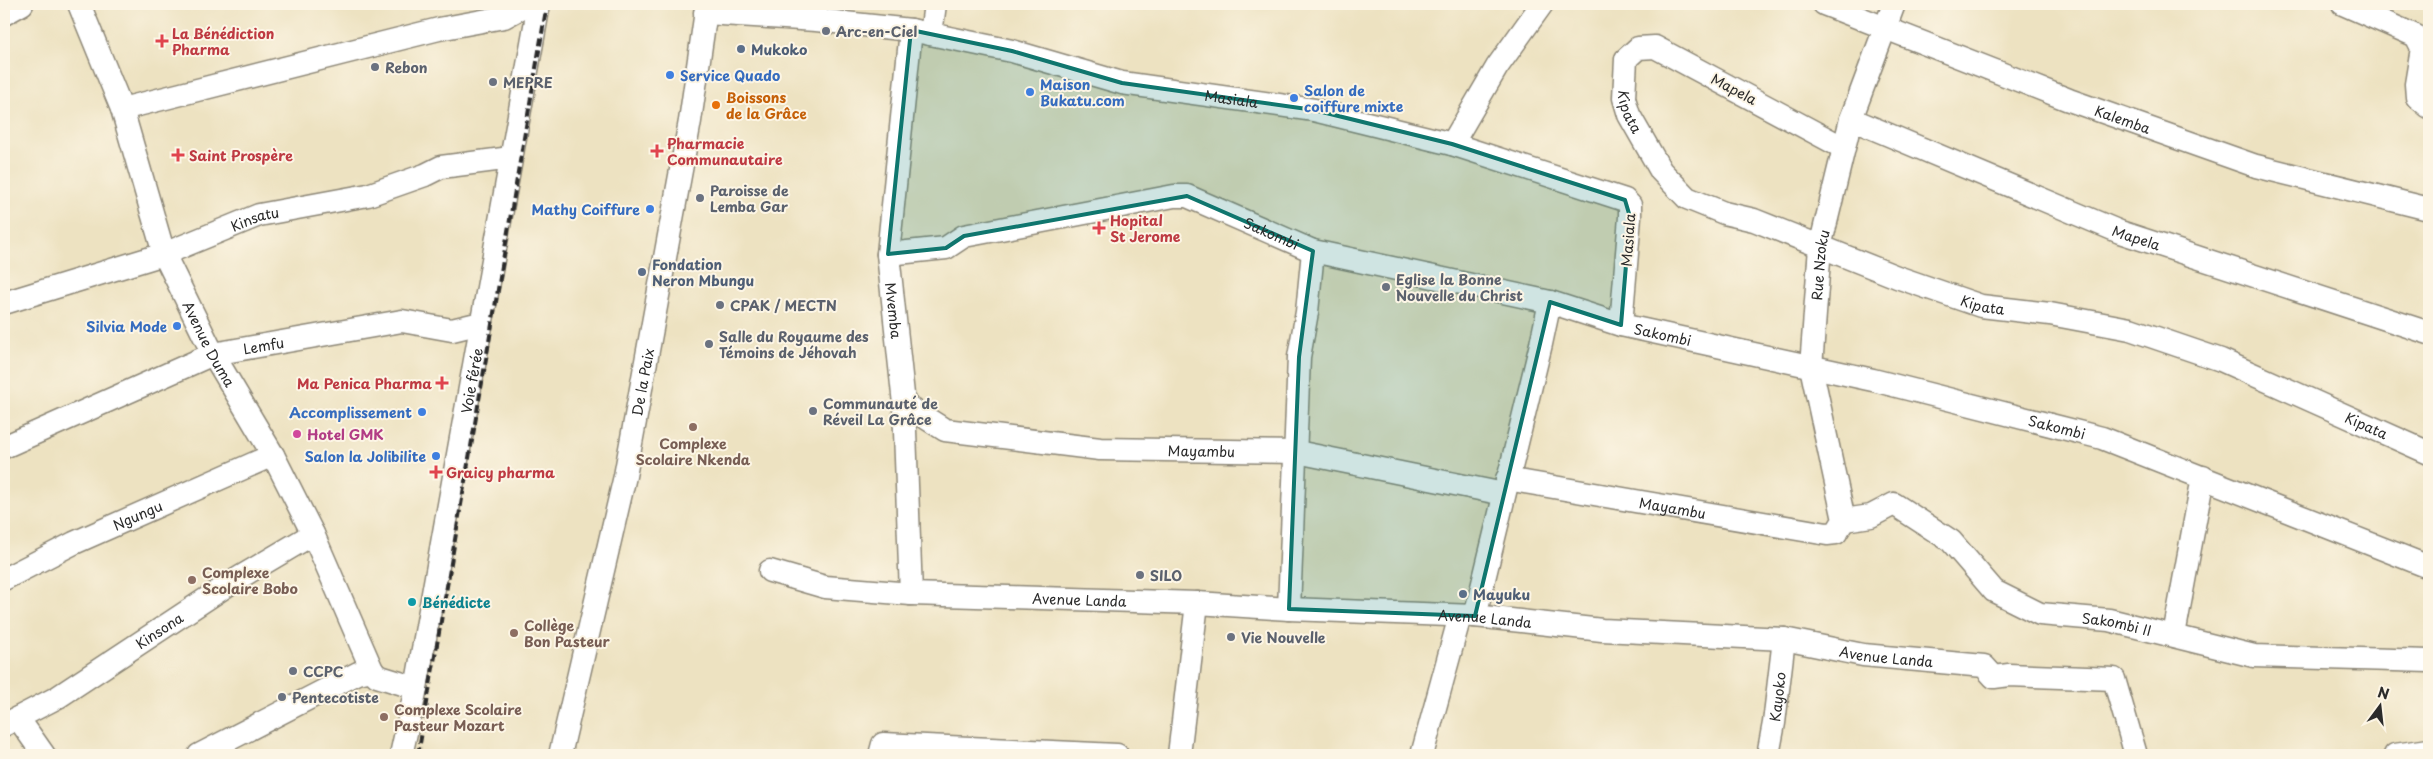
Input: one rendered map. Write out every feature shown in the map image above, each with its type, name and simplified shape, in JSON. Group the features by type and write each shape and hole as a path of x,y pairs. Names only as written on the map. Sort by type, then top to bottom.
{"street":[{"path":"4,14 22,4"},
{"name":"Avenue Duma","path":"79,4 122,109 164,254 213,354 273,455 313,534 372,670"},
{"path":"122,109 439,29 504,18 528,4"},
{"name":"Voie férée","path":"401,755 416,688 538,4"},
{"name":"Mvemba","path":"911,594 904,404 888,254 921,32 935,4"},
{"path":"1452,144 1497,67 1542,4"},
{"name":"Kalemba","path":"1824,4 2069,100 2256,166 2429,209"},
{"name":"Rue Nzoku","path":"1840,527 1811,367 1820,247 1842,147 1894,4"},
{"path":"2343,4 2416,36 2422,48 2416,84 2417,97 2429,107"},
{"name":"Masiala","path":"706,8 921,32 1012,51 1122,83 1314,110 1452,144 1625,200 1630,205 1630,217 1621,325"},
{"name":"De la Paix","path":"560,755 625,476 690,121 706,8"},
{"name":"Mapela","path":"1626,59 1638,48 1655,47 1842,147"},
{"name":"Kipata","path":"1626,59 1624,98 1628,115 1662,171 1687,198 1724,213 1754,220 1820,247 1981,306 2050,314 2139,332 2221,360 2429,454"},
{"name":"Mapela","path":"1851,119 2120,232 2429,333"},
{"name":"Kinsatu","path":"4,303 164,254 259,215 368,194 425,175 440,167 511,158"},
{"name":"Sakombi","path":"888,254 946,248 964,236 1174,196 1187,196 1313,251 1550,302 1621,325 1811,367 2102,438 2429,567"},
{"path":"1289,609 1300,357 1313,251"},
{"path":"1422,755 1467,616 1506,486 1542,344 1550,302"},
{"name":"Lemfu","path":"4,448 213,354 402,321 452,330 481,323"},
{"name":"Mayambu","path":"904,404 945,430 1100,449 1297,452 1506,486 1607,495 1827,534 1840,527"},
{"name":"Ngungu","path":"4,579 74,543 273,455"},
{"path":"2174,635 2203,477"},
{"name":"Sakombi II","path":"1840,527 1871,516 1894,504 1951,541 1994,591 2040,614 2109,620 2254,656 2429,661"},
{"name":"Kinsona","path":"11,721 58,697 232,582 313,534"},
{"name":"Avenue Landa","path":"770,571 825,587 911,594 1196,603 1289,609 1467,616 1602,630 1784,639 1863,655 1984,666 1994,677 2009,675 2114,678 2136,755"},
{"path":"1179,755 1196,603"},
{"name":"Kayoko","path":"1768,755 1774,723 1784,639"},
{"path":"199,755 358,673 372,670 377,676 416,688"},
{"path":"11,721 44,755"},
{"path":"881,750 1117,755"},
{"path":"2395,755 2429,750"}],"highlighted area":[{"path":"911,30 1012,51 1122,83 1314,110 1452,144 1625,200 1630,217 1621,325 1550,302 1475,616 1289,609 1299,357 1313,251 1187,196 964,236 946,248 888,254"}],"railway":[{"path":"418,755 547,4"}],"place":[{"name":"Arc-en-Ciel","path":"826,31"},
{"name":"La Bénédiction Pharma","path":"162,41"},
{"name":"Mukoko","path":"741,49"},
{"name":"Rebon","path":"375,67"},
{"name":"Service Quado","path":"670,75"},
{"name":"MEPRE","path":"493,82"},
{"name":"Maison Bukatu.com","path":"1030,92"},
{"name":"Salon de coiffure mixte","path":"1294,98"},
{"name":"Boissons de la Grâce","path":"716,105"},
{"name":"Pharmacie Communautaire","path":"657,151"},
{"name":"Saint Prospère","path":"178,155"},
{"name":"Paroisse de Lemba Gar","path":"700,198"},
{"name":"Mathy Coiffure","path":"650,209"},
{"name":"Hopital St Jerome","path":"1099,228"},
{"name":"Fondation Neron Mbungu","path":"642,272"},
{"name":"Eglise la Bonne Nouvelle du Christ","path":"1386,287"},
{"name":"CPAK / MECTN","path":"720,305"},
{"name":"Silvia Mode","path":"177,326"},
{"name":"Salle du Royaume des Témoins de Jéhovah","path":"709,344"},
{"name":"Ma Penica Pharma","path":"442,383"},
{"name":"Communauté de Réveil La Grâce","path":"813,411"},
{"name":"Accomplissement","path":"422,412"},
{"name":"Complexe Scolaire Nkenda","path":"693,427"},
{"name":"Hotel GMK","path":"297,434"},
{"name":"Salon la Jolibilite","path":"436,456"},
{"name":"Graicy pharma","path":"436,472"},
{"name":"SILO","path":"1140,575"},
{"name":"Complexe Scolaire Bobo","path":"192,580"},
{"name":"Mayuku","path":"1463,594"},
{"name":"Bénédicte","path":"412,602"},
{"name":"Collège Bon Pasteur","path":"514,633"},
{"name":"Vie Nouvelle","path":"1231,637"},
{"name":"CCPC","path":"293,671"},
{"name":"Pentecotiste","path":"282,697"},
{"name":"Complexe Scolaire Pasteur Mozart","path":"384,717"}]}
